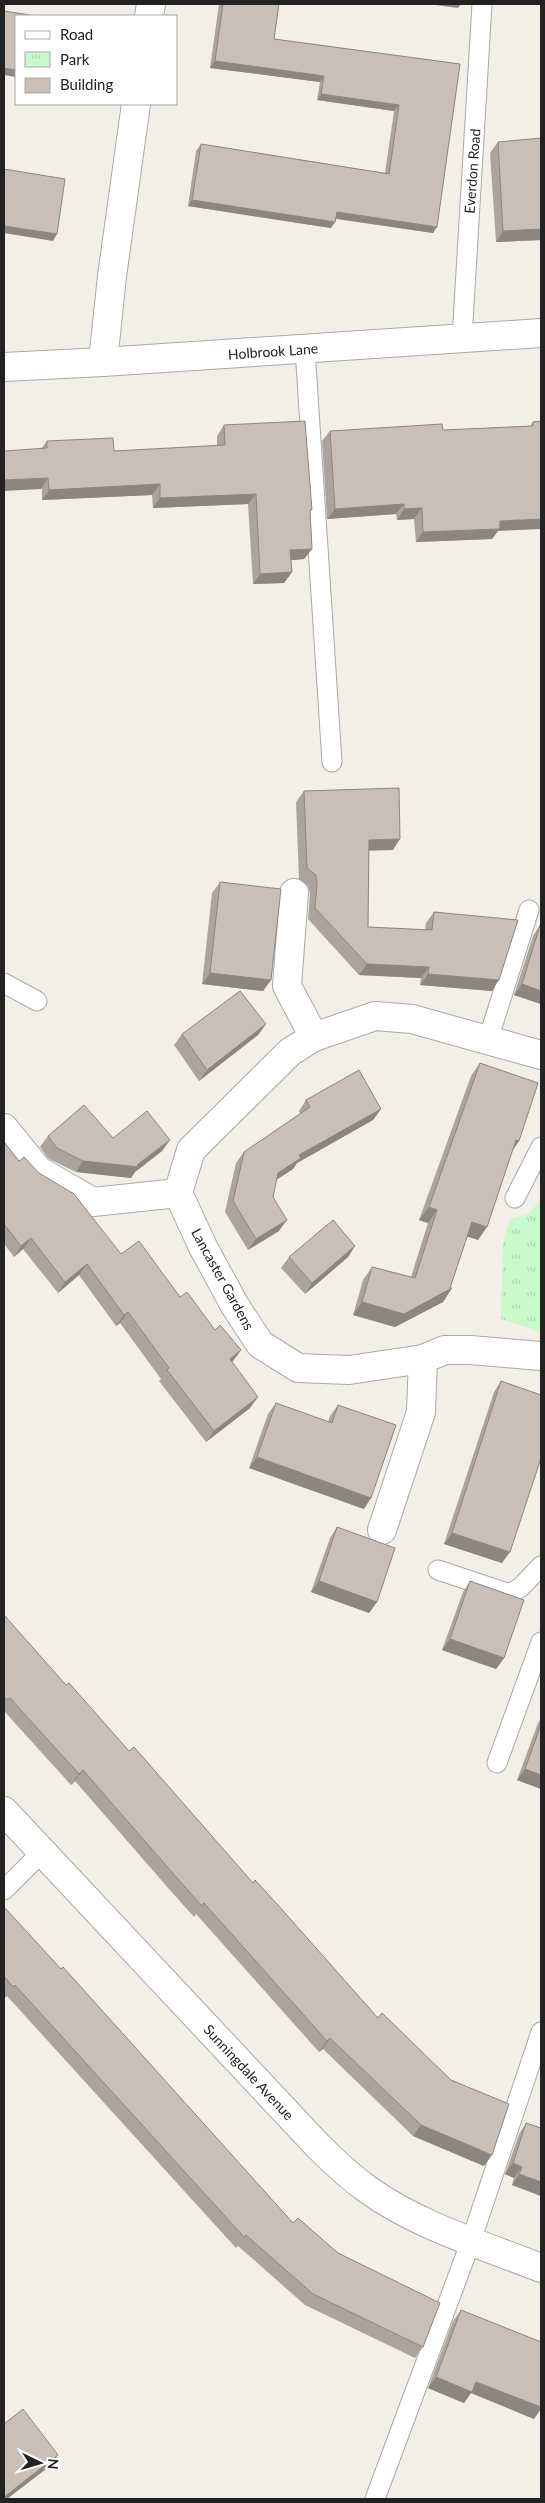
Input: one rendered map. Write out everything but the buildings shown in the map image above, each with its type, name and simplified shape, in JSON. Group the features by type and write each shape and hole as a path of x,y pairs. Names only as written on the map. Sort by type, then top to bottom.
{"street":[{"path":"103,362 112,276 136,105"},
{"name":"Holbrook Lane","path":"4,367 541,333"},
{"path":"294,893 287,986 314,1037"},
{"path":"4,1128 39,1171 93,1202 178,1193 191,1150 290,1052 314,1037 375,1016 412,1019 541,1054"},
{"name":"Lancaster Gardens","path":"178,1193 234,1304 260,1344 298,1368 349,1370 423,1359 445,1350 470,1350 541,1356"},
{"path":"382,1530 421,1412 423,1359"},
{"name":"Sunningdale Avenue","path":"4,1811 340,2168 368,2190 405,2212 471,2241 541,2268"}],"lane":[{"name":"Everdon Road","path":"462,339 482,4"},
{"path":"305,349 332,762"},
{"path":"488,1040 529,910"},
{"path":"4,983 37,1001"},
{"path":"515,1198 541,1147"},
{"path":"438,1570 510,1594 521,1587 541,1566"},
{"path":"497,1763 541,1642"},
{"path":"4,1890 42,1852"},
{"path":"375,2499 471,2241 541,2032"}],"green space":[{"path":"541,1198 541,1332 501,1319 503,1244 510,1219 529,1214"}]}
